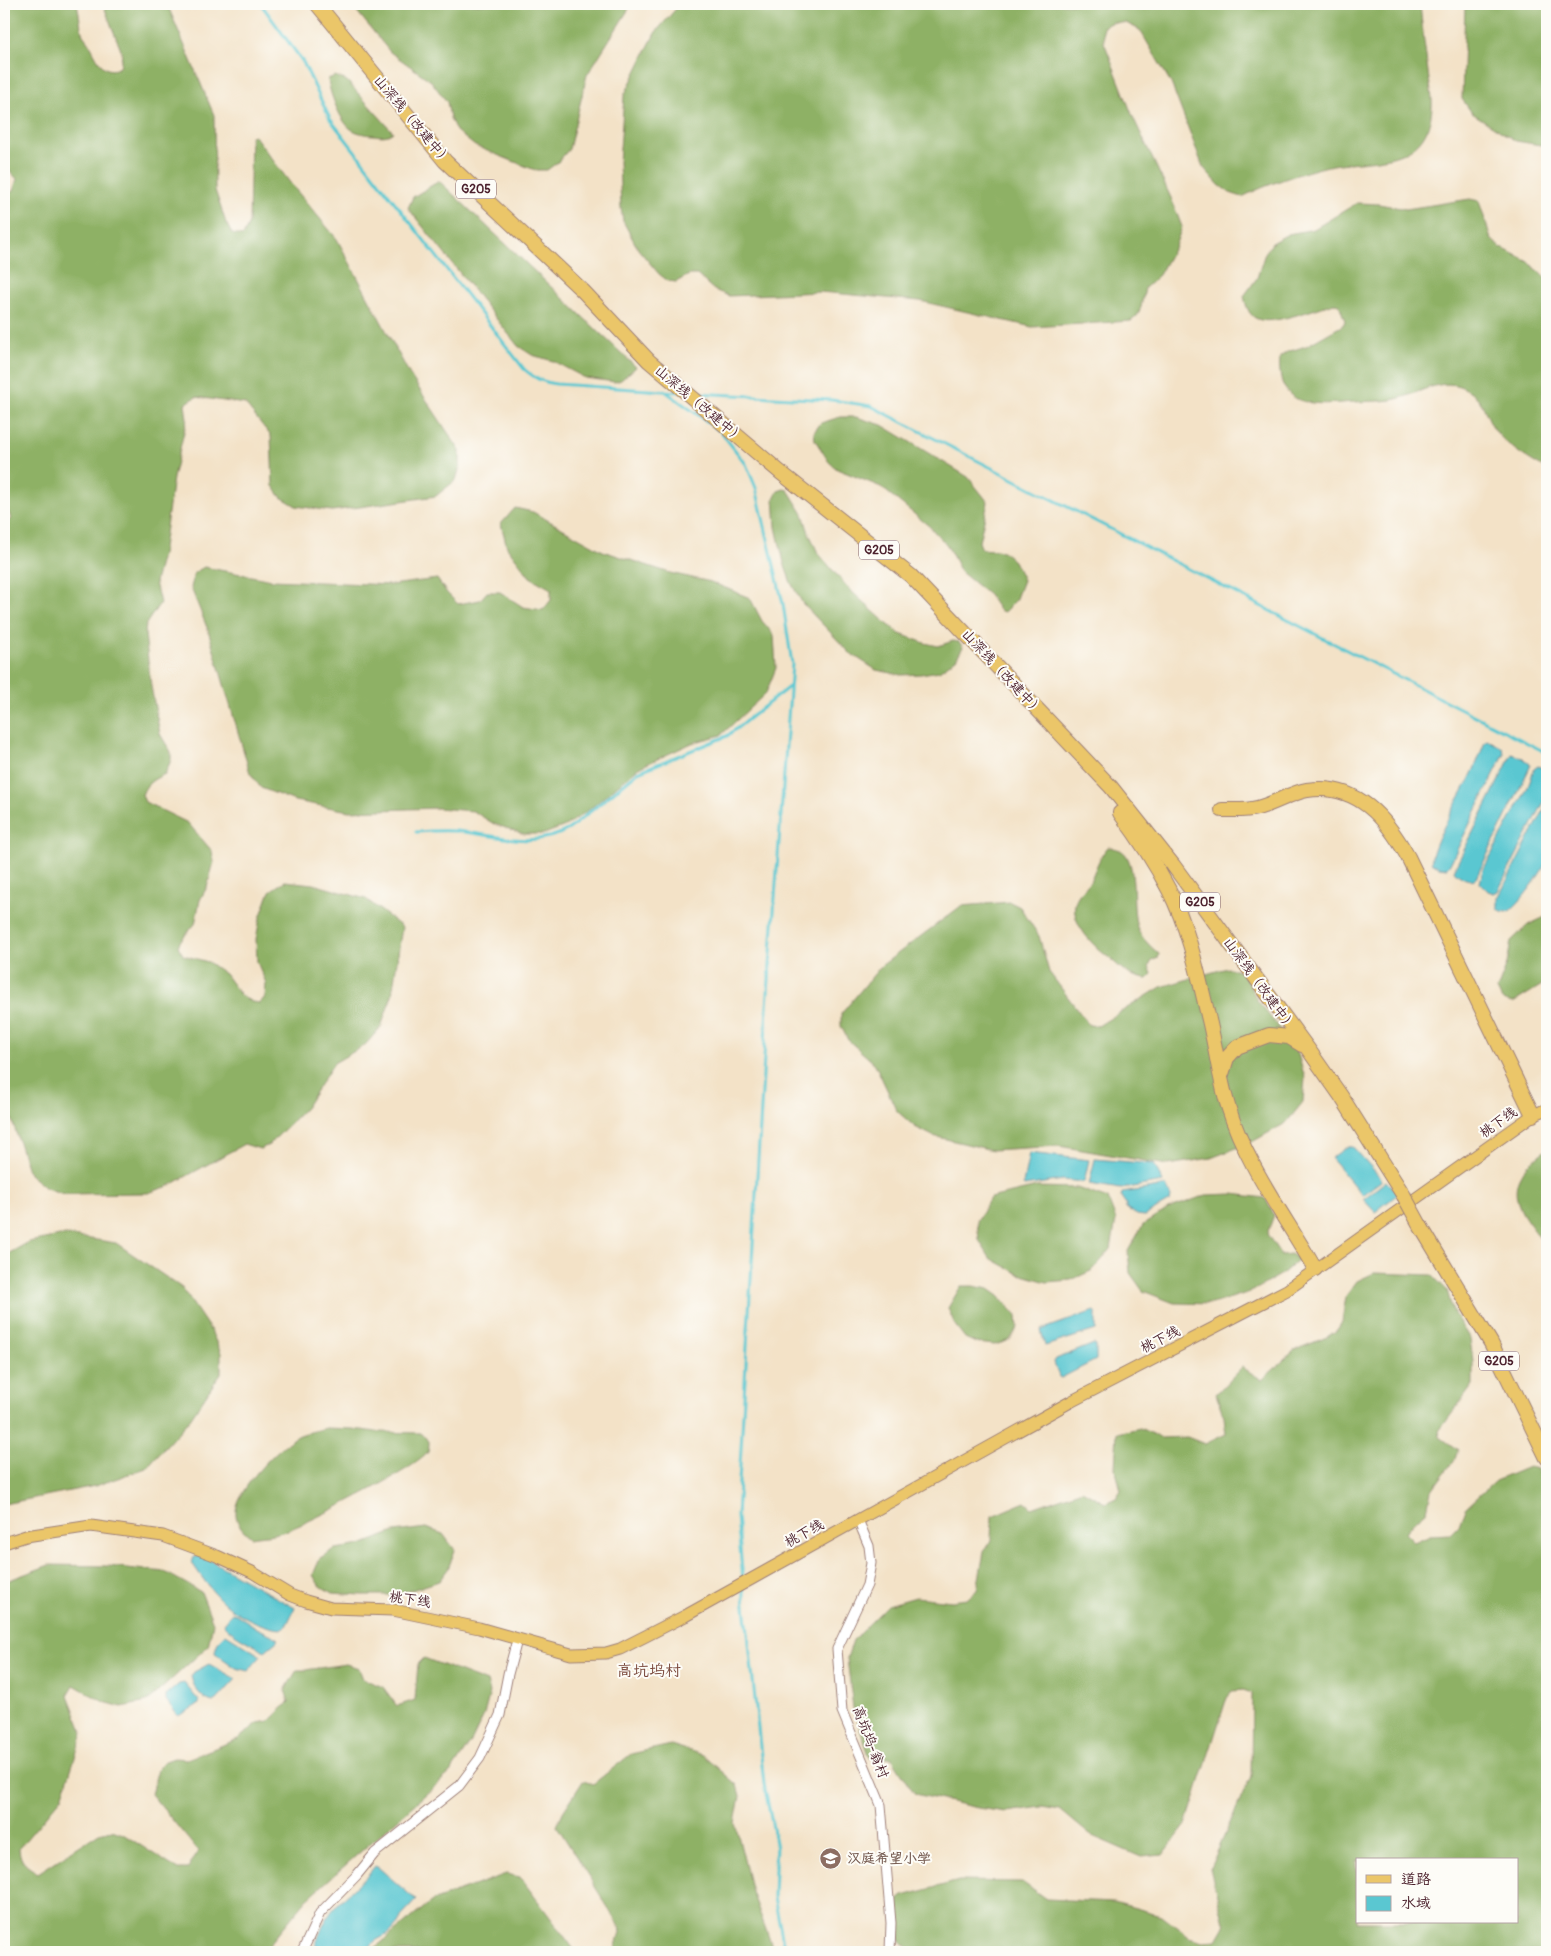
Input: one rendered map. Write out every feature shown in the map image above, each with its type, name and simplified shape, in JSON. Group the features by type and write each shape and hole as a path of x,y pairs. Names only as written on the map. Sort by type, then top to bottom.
{"highway":[{"name":"山深线（改建中）","path":"317,4 445,161 583,291 649,360 780,472 911,576 1110,787 1173,865 1308,1049 1383,1161 1491,1343 1547,1458"},
{"path":"1056,729 1130,827 1169,890 1192,951 1227,1104 1237,1132 1266,1190 1291,1226 1315,1269"},
{"path":"1222,810 1256,809 1307,790 1333,791 1356,798 1374,810 1394,832 1408,857 1533,1115"},
{"path":"1221,1075 1227,1058 1238,1047 1269,1035 1289,1037 1308,1049"}],"main road":[{"name":"桃下线","path":"4,1543 26,1536 91,1526 163,1536 218,1556 252,1572 290,1595 331,1608 393,1610 444,1620 571,1654 592,1655 606,1653 620,1649 748,1582 1072,1401 1287,1290 1533,1115 1547,1108"}],"street":[{"name":"高坑坞-翁村","path":"858,1520 869,1546 872,1563 867,1585 837,1649 842,1712 881,1805 890,1923 890,1952"},
{"path":"302,1952 320,1913 357,1875 375,1852 459,1786 480,1758 500,1715 517,1640"}],"green space":[{"path":"4,4 77,4 83,35 101,64 105,68 114,69 120,67 122,53 103,4 167,4 214,115 215,190 226,223 232,234 243,236 249,223 251,136 254,135 291,184 337,239 410,375 460,451 460,466 456,480 436,496 332,511 296,506 281,497 273,486 271,436 245,404 196,397 185,404 187,419 173,478 162,555 155,582 160,603 146,624 145,634 151,686 160,734 171,752 171,760 165,774 151,782 142,795 145,802 188,823 212,851 214,862 207,887 200,900 195,924 178,946 183,955 208,962 225,974 241,996 252,1002 260,1003 265,997 266,983 257,962 256,939 260,918 270,891 285,881 313,884 366,899 402,927 392,995 381,1027 365,1045 334,1063 305,1108 269,1145 260,1149 244,1144 169,1186 148,1193 64,1194 46,1188 29,1174 4,1094 4,524 11,519 4,500 4,196 13,191 17,179 4,165"},
{"path":"351,4 632,4 587,75 569,149 558,162 547,170 535,170 475,146 456,131 450,118 447,102 431,81 390,52"},
{"path":"680,4 1420,4 1432,107 1428,127 1420,141 1409,151 1379,160 1328,166 1296,175 1242,197 1230,193 1219,185 1203,167 1171,83 1140,30 1126,23 1112,22 1103,27 1104,42 1133,117 1171,198 1182,227 1175,246 1159,275 1145,288 1141,307 1137,316 1131,321 1032,327 920,301 820,292 729,296 714,290 697,275 689,275 676,282 668,281 659,274 638,249 623,221 619,162 624,96 655,33"},
{"path":"1465,4 1547,4 1547,146 1516,141 1472,113 1462,99"},
{"path":"335,76 347,81 393,132 384,136 368,135 351,129 343,120 336,106 329,85 328,79"},
{"path":"439,181 636,367 621,380 615,382 585,378 553,361 532,355 518,346 408,208 413,197"},
{"path":"1470,199 1479,201 1491,239 1500,247 1529,262 1547,280 1547,470 1509,445 1493,427 1476,396 1462,387 1446,384 1438,385 1395,399 1326,404 1301,400 1291,395 1284,387 1280,374 1280,357 1287,352 1306,346 1343,325 1345,321 1339,304 1334,303 1297,315 1268,321 1254,317 1246,304 1244,296 1257,278 1265,253 1273,242 1288,234 1314,229 1357,203 1379,204 1406,209"},
{"path":"840,417 856,417 882,425 968,477 988,502 979,542 982,549 1003,551 1014,561 1023,580 1015,601 1004,612 999,610 989,595 961,572 947,545 929,526 881,487 837,469 829,462 815,440 814,432 821,423"},
{"path":"788,490 803,514 818,553 849,589 900,634 938,646 953,641 959,642 963,647 956,659 939,671 901,675 876,670 850,653 803,604 791,583 784,563 776,527 774,498 778,491"},
{"path":"515,508 533,512 603,551 670,573 711,582 750,598 762,621 774,635 776,668 766,693 721,735 692,743 638,768 590,809 565,826 544,834 524,834 494,824 473,811 437,808 349,811 295,801 261,788 250,773 208,630 191,588 194,573 204,567 272,580 391,585 437,579 458,604 480,600 487,592 500,592 523,607 543,610 551,600 551,589 530,577 507,547 501,524"},
{"path":"1108,847 1118,849 1126,855 1132,870 1134,910 1137,927 1144,939 1159,954 1158,958 1152,961 1149,966 1152,974 1147,979 1129,974 1095,946 1082,930 1075,913 1075,904 1078,896 1089,883"},
{"path":"1010,902 1020,907 1039,936 1049,972 1089,1025 1098,1026 1161,987 1227,968 1243,972 1257,1000 1297,1051 1305,1078 1303,1102 1286,1123 1252,1142 1211,1158 1168,1165 1059,1146 992,1150 933,1136 915,1127 897,1111 875,1064 848,1040 841,1026 841,1014 881,966 961,906"},
{"path":"1547,916 1547,982 1513,1003 1502,1000 1497,990 1507,964 1511,941 1528,925"},
{"path":"1547,1149 1547,1250 1523,1214 1516,1193 1517,1185 1524,1169"},
{"path":"1037,1187 1077,1188 1108,1199 1116,1220 1111,1249 1093,1270 1071,1280 1047,1282 1019,1274 990,1258 979,1240 977,1221 990,1198"},
{"path":"1233,1194 1265,1198 1274,1215 1267,1234 1281,1255 1291,1254 1299,1259 1282,1274 1253,1291 1212,1304 1174,1303 1143,1291 1130,1273 1128,1251 1143,1225 1168,1209 1206,1195"},
{"path":"65,1235 116,1243 182,1288 211,1331 221,1353 221,1373 190,1419 146,1468 95,1486 4,1504 4,1256 29,1242"},
{"path":"1374,1273 1432,1275 1447,1290 1453,1312 1470,1339 1473,1361 1473,1385 1439,1431 1440,1437 1458,1450 1455,1459 1431,1491 1427,1511 1405,1533 1414,1542 1430,1535 1451,1534 1459,1526 1465,1509 1495,1481 1528,1467 1537,1469 1547,1496 1547,1952 913,1952 903,1944 896,1934 894,1910 897,1901 903,1896 959,1881 1022,1882 1046,1899 1114,1902 1161,1915 1189,1937 1203,1941 1217,1940 1225,1926 1210,1868 1251,1776 1252,1693 1243,1690 1232,1691 1227,1697 1186,1825 1163,1855 1141,1857 1090,1835 1060,1810 1042,1807 1006,1812 978,1808 915,1794 892,1758 870,1758 853,1708 847,1658 853,1640 888,1605 916,1597 952,1601 967,1599 977,1590 984,1552 991,1540 992,1516 1025,1502 1032,1508 1082,1490 1105,1503 1116,1498 1121,1490 1115,1468 1117,1433 1140,1428 1160,1438 1187,1437 1205,1444 1226,1434 1224,1417 1216,1394 1242,1367 1262,1380 1295,1350 1327,1337 1337,1330 1342,1322 1346,1296 1357,1281"},
{"path":"961,1286 989,1289 999,1296 1017,1316 1018,1327 1010,1340 995,1345 976,1343 965,1338 955,1325 948,1308"},
{"path":"326,1428 420,1433 429,1441 428,1452 405,1470 385,1482 315,1518 281,1532 251,1537 239,1525 236,1515 237,1505 250,1482 270,1458 291,1440 300,1435"},
{"path":"426,1528 443,1534 455,1550 448,1569 439,1581 397,1595 362,1595 332,1593 319,1585 313,1575 320,1558 335,1549 361,1545 394,1532"},
{"path":"49,1565 108,1566 165,1572 201,1592 213,1623 208,1646 147,1702 122,1707 104,1702 74,1685 68,1695 83,1733 62,1797 19,1848 23,1861 38,1873 99,1833 112,1830 123,1834 177,1869 188,1869 198,1851 151,1794 158,1769 163,1762 174,1758 187,1759 238,1739 258,1723 269,1721 289,1702 285,1690 297,1670 346,1664 359,1668 363,1679 383,1687 397,1706 415,1700 418,1664 424,1658 487,1682 490,1692 484,1715 472,1740 451,1772 307,1899 263,1952 4,1952 4,1582"},
{"path":"671,1745 703,1755 737,1785 740,1796 735,1823 752,1892 772,1946 769,1952 614,1952 620,1933 619,1925 557,1826 563,1812 583,1781 593,1784 631,1754"},
{"path":"506,1874 520,1877 576,1952 370,1952 432,1901"}],"water":[{"path":"1488,740 1503,748 1504,754 1450,864 1447,868 1439,867 1432,863 1435,847 1472,774 1485,742"},
{"path":"1512,754 1523,758 1530,764 1530,767 1476,878 1470,880 1464,878 1454,871"},
{"path":"1538,766 1547,770 1547,796 1498,891 1494,893 1488,891 1480,883 1483,870 1527,789 1534,769"},
{"path":"1547,804 1548,845 1545,863 1531,887 1519,902 1509,911 1502,911 1498,909 1498,898"},
{"path":"1347,1147 1353,1147 1381,1178 1381,1181 1362,1195 1331,1158"},
{"path":"1029,1153 1089,1160 1084,1182 1063,1180 1024,1186"},
{"path":"1095,1159 1154,1164 1163,1182 1121,1189 1089,1184"},
{"path":"1386,1181 1398,1194 1375,1212 1363,1199"},
{"path":"1166,1186 1171,1197 1170,1201 1144,1216 1137,1215 1126,1208 1126,1204 1121,1197 1122,1193"},
{"path":"1094,1311 1096,1313 1096,1330 1045,1346 1041,1330"},
{"path":"1094,1344 1096,1345 1096,1360 1061,1378 1059,1377 1054,1362 1056,1359"},
{"path":"203,1556 295,1608 285,1628 279,1629 262,1625 228,1606 210,1588 192,1563 194,1557"},
{"path":"232,1613 278,1638 277,1641 265,1651 236,1635 223,1623"},
{"path":"226,1634 261,1656 248,1671 236,1668 215,1653 218,1642"},
{"path":"209,1664 236,1679 213,1702 205,1699 199,1692 191,1676 194,1672"},
{"path":"184,1683 199,1701 199,1704 178,1716 166,1700 166,1695 179,1684"},
{"path":"375,1866 416,1900 402,1915 398,1924 390,1933 375,1941 365,1952 313,1952 328,1916"}],"waterway":[{"path":"261,4 303,62 330,119 524,369 539,379 556,384 679,392"},
{"path":"665,391 720,431 746,464 756,488 783,604 792,664 767,1007 737,1516 743,1580"},
{"path":"695,393 832,400 871,406 1547,753"},
{"path":"416,832 455,831 528,840 556,835 569,829 638,772 727,736 790,686"},
{"path":"743,1586 764,1784 776,1843 774,1897 785,1952"}],"place":[{"name":"汉庭希望小学","path":"831,1858"}],"district":[{"name":"高坑坞村","path":"649,1670"}]}
